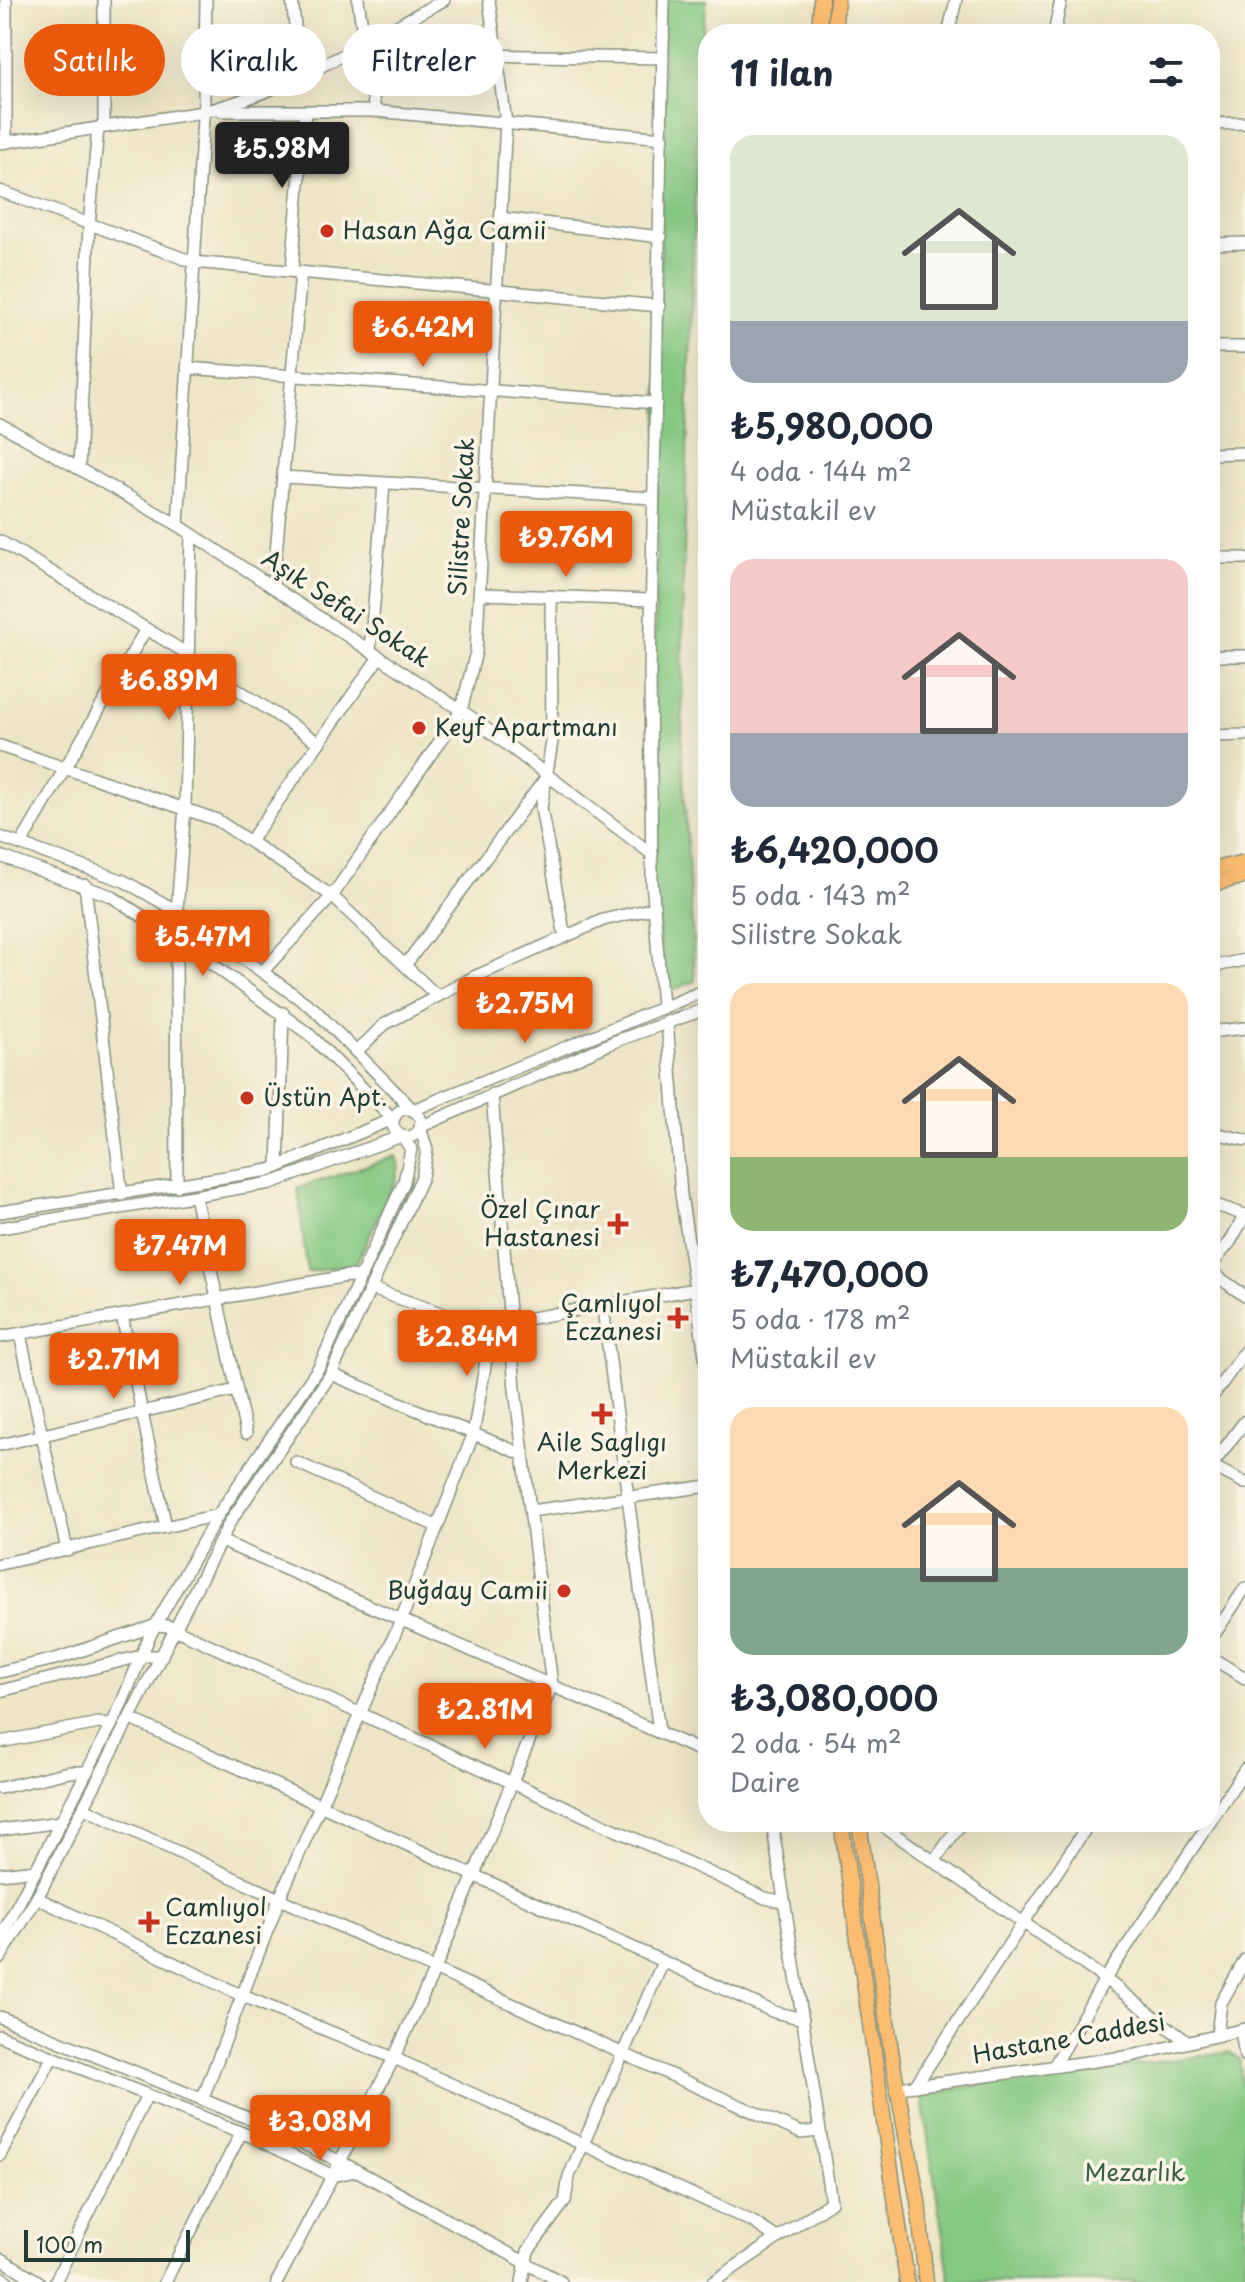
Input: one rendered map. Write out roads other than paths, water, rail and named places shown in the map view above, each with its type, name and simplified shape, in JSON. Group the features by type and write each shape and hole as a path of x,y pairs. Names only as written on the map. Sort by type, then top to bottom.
{"main road":[{"path":"820,24 821,0"},
{"path":"835,24 837,0"},
{"path":"1220,868 1245,862"},
{"path":"1220,882 1245,876"},
{"path":"842,1832 907,2282"},
{"path":"861,1832 916,2191 926,2282"},
{"path":"882,2120 892,2110 904,2114"},
{"path":"893,2195 898,2201 909,2204 916,2191"}],"street":[{"path":"6,0 3,142 206,111 256,96"},
{"path":"79,469 89,226 101,127 104,0"},
{"path":"178,525 193,262 206,111 206,0"},
{"path":"292,0 295,24"},
{"path":"358,0 361,24"},
{"path":"399,24 424,5 444,0"},
{"name":"Silistre Sokak","path":"489,0 493,24"},
{"path":"662,1006 652,854 651,600 664,0"},
{"path":"950,24 956,0"},
{"path":"1056,24 1061,0"},
{"path":"504,58 663,58"},
{"path":"373,96 375,111"},
{"name":"Silistre Sokak","path":"264,970 332,896 461,711 476,652 480,594 506,122 503,96"},
{"path":"206,111 375,111 663,138"},
{"path":"273,587 291,374 305,112"},
{"path":"1220,124 1245,123"},
{"path":"0,191 193,262 496,288 659,306"},
{"path":"500,218 661,237"},
{"path":"1220,244 1245,243"},
{"path":"1220,347 1245,347"},
{"path":"187,368 656,403"},
{"name":"Aşık Sefai Sokak","path":"0,424 178,525 273,587 461,711 652,854"},
{"path":"1220,454 1245,453"},
{"path":"283,477 485,491 653,498"},
{"path":"251,840 319,743 374,654 384,484"},
{"path":"177,911 185,806 191,534"},
{"path":"0,541 146,629 319,743"},
{"path":"1220,558 1245,558"},
{"path":"480,594 651,600"},
{"path":"551,596 552,742 541,808 565,937"},
{"path":"21,844 146,629"},
{"path":"1220,656 1245,656"},
{"path":"1220,736 1245,735"},
{"path":"0,746 185,806 251,840 332,896 436,995"},
{"path":"406,964 547,775"},
{"path":"0,837 124,881 177,911 264,970 314,1009 413,1110 420,1119 427,1150 422,1177 331,1374 266,1465 221,1541 37,1898 0,1958"},
{"path":"0,856 111,896 283,1013 310,1035 393,1119 394,1128 411,1149 409,1169 319,1367 218,1515 141,1656 137,1672 111,1726 0,1939"},
{"path":"85,885 122,1195"},
{"path":"357,1051 385,1024 436,995 603,920 654,908"},
{"path":"176,938 177,1186"},
{"path":"1220,965 1245,960"},
{"path":"0,1212 122,1195 278,1167 393,1119 403,1109 413,1110 698,993"},
{"path":"0,1228 271,1183 402,1136 411,1136 420,1127 492,1094 667,1021 698,1011"},
{"path":"278,1167 283,1013"},
{"path":"667,1021 681,1194 698,1309"},
{"path":"1220,1031 1245,1028"},
{"path":"277,2282 394,2058 436,1967 552,1685 509,1324 492,1094"},
{"path":"1220,1134 1245,1140"},
{"path":"195,1196 246,1433"},
{"path":"1220,1206 1245,1215 1220,1254"},
{"path":"0,1337 347,1276 361,1277"},
{"path":"1220,1277 1245,1296"},
{"path":"372,1289 481,1327 603,1308 695,1289"},
{"path":"603,1308 659,1732"},
{"path":"122,1316 166,1527"},
{"path":"202,2100 279,1900 401,1620 473,1435 492,1326"},
{"path":"20,1334 67,1550"},
{"path":"1220,1386 1245,1351"},
{"path":"331,1374 524,1455"},
{"path":"0,1445 236,1390"},
{"path":"1220,1454 1245,1421"},
{"path":"296,1462 436,1526"},
{"path":"1220,1470 1245,1483"},
{"path":"531,1511 698,1487"},
{"path":"0,1564 218,1515"},
{"path":"221,1541 698,1750"},
{"path":"1220,1626 1245,1588"},
{"path":"0,1672 59,1658 157,1625 175,1630 765,1898 784,1902"},
{"path":"0,1691 141,1656 162,1656"},
{"path":"1220,1663 1245,1678"},
{"path":"131,1719 774,2012 803,2019"},
{"path":"0,1742 99,1723 111,1726"},
{"path":"1220,1807 1245,1769"},
{"path":"0,1788 69,1772 87,1772"},
{"path":"84,1808 279,1900 436,1967 801,2133 818,2131"},
{"path":"0,1830 61,1822"},
{"path":"713,2282 831,2202 774,1832"},
{"path":"892,1832 1105,1979 1186,2041"},
{"path":"935,1860 955,1832"},
{"path":"915,2086 1083,1832"},
{"path":"1054,2066 1105,1979 1203,1832"},
{"path":"0,1874 36,1870"},
{"path":"37,1898 243,1996 394,2058 753,2222 777,2238"},
{"path":"1217,2035 1221,2003 1245,1960"},
{"path":"522,2282 528,2251 565,2201 569,2176 663,1962"},
{"path":"0,2017 202,2100 341,2162 561,2282"},
{"path":"1243,2029 1245,2056"},
{"name":"Hastane Caddesi","path":"899,2088 1131,2056 1243,2029"},
{"path":"0,2036 241,2133 333,2176 355,2171"},
{"path":"0,2155 52,2058"},
{"path":"55,2282 147,2095"},
{"path":"165,2282 241,2133"},
{"path":"0,2258 39,2282"},
{"path":"0,2277 8,2282"}],"place":[{"name":"Hasan Ağa Camii","path":"327,231"},
{"name":"Keyf Apartmanı","path":"419,728"},
{"name":"Üstün Apt.","path":"247,1098"},
{"name":"Özel Çınar Hastanesi","path":"618,1224"},
{"name":"Çamlıyol Eczanesi","path":"678,1318"},
{"name":"Aile Saglıgı Merkezi","path":"602,1414"},
{"name":"Buğday Camii","path":"564,1591"},
{"name":"Camlıyol Eczanesi","path":"149,1922"}],"park label":[{"name":"Mezarlık","path":"1135,2173"}]}
